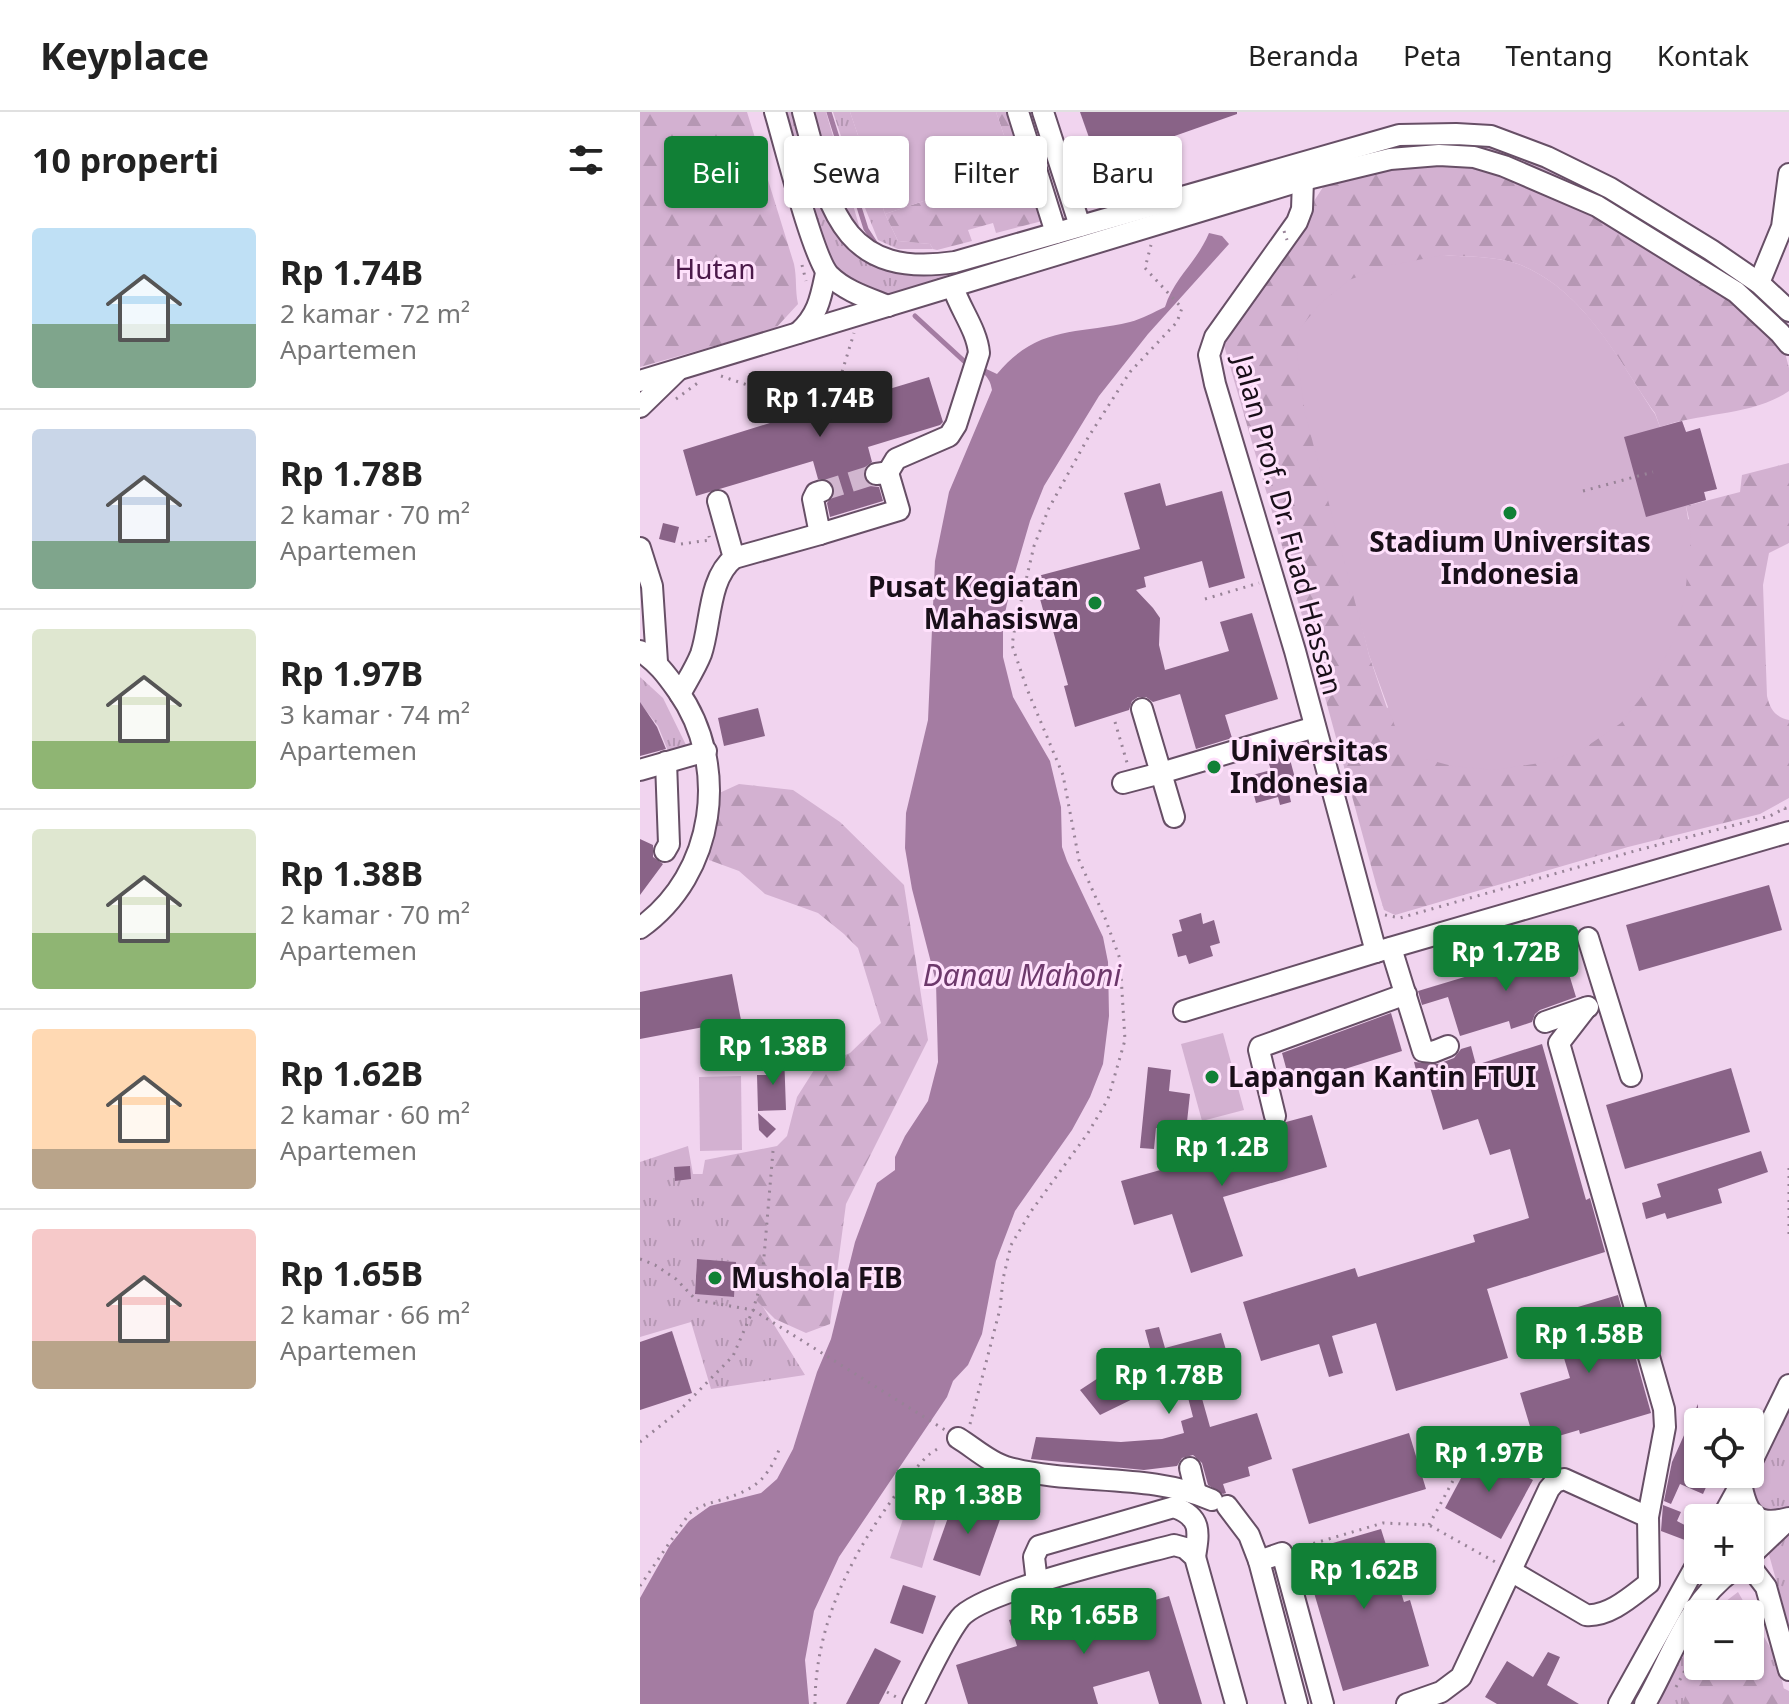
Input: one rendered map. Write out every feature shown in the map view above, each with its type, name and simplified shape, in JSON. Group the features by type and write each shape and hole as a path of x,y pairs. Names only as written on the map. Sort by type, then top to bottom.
{"street":[{"path":"775,112 826,273 847,289 888,306"},
{"path":"803,112 830,204 852,238 875,255 910,265 955,262 1140,208 1142,216 1154,212 1158,225"},
{"path":"1018,112 1056,233"},
{"path":"1043,112 1080,226"},
{"path":"1182,196 1399,135 1491,136 1585,175 1711,250 1759,283 1789,311"},
{"path":"640,381 1303,180 1390,159 1439,155 1474,157 1534,178 1597,206 1736,292 1789,344"},
{"path":"1759,283 1782,227 1789,174"},
{"name":"Jalan Prof. Dr. Fuad Hassan","path":"1303,180 1302,209 1297,222 1215,337 1209,355 1315,727 1383,950 1406,994 1423,1051 1433,1052 1448,1046"},
{"path":"1711,250 1706,256 1744,281 1736,292"},
{"path":"798,333 814,317 826,273"},
{"path":"680,694 701,654 718,580 727,563 734,558 899,510 882,474 896,459 949,436 956,425 979,353 978,343 953,287"},
{"path":"640,407 689,365"},
{"path":"820,534 813,499 816,493 822,491"},
{"path":"718,501 734,558"},
{"path":"640,548 652,586 649,656 693,714 706,751 710,776 708,815 701,850 673,897 640,928"},
{"path":"1142,709 1174,817"},
{"path":"1128,782 1315,727"},
{"path":"640,770 706,751"},
{"path":"666,762 667,847 701,850"},
{"path":"1184,1011 1789,832"},
{"path":"1588,938 1631,1076"},
{"path":"1275,1116 1260,1047 1406,994"},
{"path":"1545,1022 1607,1001"},
{"path":"1586,1008 1559,1043 1664,1409 1665,1427 1648,1517 1649,1583"},
{"path":"1764,1436 1789,1385"},
{"path":"960,1440 1003,1466 1068,1478 1135,1481 1182,1488 1212,1500"},
{"path":"1190,1468 1212,1500 1249,1535 1259,1561 1297,1704"},
{"path":"1407,1704 1441,1692 1461,1677 1549,1489 1560,1480 1648,1517"},
{"path":"1746,1488 1748,1509 1759,1520 1767,1522 1789,1518"},
{"path":"1037,1583 1034,1557 1039,1546 1174,1507 1187,1512 1196,1522 1199,1536 1195,1557 1236,1704"},
{"path":"1764,1542 1789,1518"},
{"path":"913,1704 961,1617 980,1603 1037,1583 1174,1545 1185,1548 1195,1557"},
{"path":"1259,1561 1282,1553 1323,1704"},
{"path":"1511,1571 1586,1615 1597,1616 1632,1597 1649,1583"},
{"path":"1649,1583 1678,1595"},
{"path":"1619,1704 1685,1584"},
{"path":"1645,1704 1696,1607 1716,1584"},
{"path":"1764,1584 1789,1670"}],"path":[{"path":"815,1704 818,1658 842,1583 862,1543 924,1460 937,1449 960,1440 970,1425 992,1342 1011,1245 1108,1099 1125,1040 1120,959 1079,860 1063,775 1012,645 1028,564 1045,517 1089,436 1130,372 1177,322 1182,308 1145,268 1158,225"},
{"path":"1284,231 1287,240"},
{"path":"799,255 806,281"},
{"path":"837,378 851,343 856,316"},
{"path":"689,365 777,395 798,393"},
{"path":"1583,491 1653,472"},
{"path":"681,544 710,540 708,526"},
{"path":"1205,599 1274,579"},
{"path":"1115,722 1128,782"},
{"path":"1379,908 1392,919 1400,918 1664,842 1770,816 1785,808 1789,832"},
{"path":"640,1442 680,1410 733,1356 762,1280 773,1151"},
{"path":"1789,1168 1789,1235"},
{"path":"640,1259 676,1279 696,1300 753,1310 960,1440"},
{"path":"1429,1525 1480,1431"},
{"path":"640,1586 689,1514 699,1506 756,1485 772,1468 781,1445"},
{"path":"1282,1553 1383,1523 1429,1525 1511,1571"},
{"path":"1675,1689 1684,1672"}],"green space":[{"name":"Hutan","path":"640,112 747,112 754,136 664,136 664,208 768,208 768,180 794,264 798,304 775,329 640,367"},
{"path":"785,112 793,112 800,136 792,136"},
{"path":"810,112 826,112 833,136 816,136"},
{"path":"833,112 850,112 858,136 841,136"},
{"path":"850,112 996,112 1004,136 925,136 925,201 909,206 909,136 858,136"},
{"path":"996,112 1012,112 1021,136 1004,136"},
{"path":"1451,141 1489,145 1572,176 1690,242 1759,294 1754,297 1605,201 1335,158 1398,143"},
{"path":"1430,162 1486,168 1606,216 1709,279 1705,286 1721,297 1726,290 1784,349 1789,368 1789,391 1759,405 1660,427 1655,413 1613,349 1562,290 1541,275 1509,261 1444,255 1347,564 1369,655 1387,708 1689,519 1686,506 1740,492 1742,475 1789,463 1789,543 1769,553 1763,585 1767,696 1774,712 1789,720 1789,798 1760,814 1628,847 1395,915 1384,910 1376,884 1223,342 1325,184"},
{"path":"925,201 925,208 1046,208 1050,219 996,233 993,223 968,230 972,241 937,250 930,244 898,241 885,214"},
{"path":"812,208 822,208 845,242 860,254 976,264 975,270 921,287 900,292 879,292 849,278 833,262 822,244"},
{"path":"842,208 854,208 860,229"},
{"path":"865,208 883,208 898,241 930,244 933,249 898,249 878,240"},
{"path":"883,208 903,208 885,214"},
{"name":"Stadium Universitas Indonesia","path":"1444,255 1509,261 1541,275 1562,290 1613,349 1655,414 1660,427 1682,421 1717,489 1704,492 1706,500 1686,506 1691,538 1685,595 1674,640 1650,686 1621,723 1583,749 1546,762 1494,770 1452,766 1426,759 1396,729 1369,655 1305,413 1297,355 1300,328 1321,303 1349,280 1386,266"},
{"path":"640,677 663,698 686,745 668,751 658,726 640,703"},
{"path":"739,784 793,790 840,822 904,885 928,1040 846,1204 830,1324 806,1333 775,1319 732,1276 731,1214 704,1202 699,1194 705,1160 777,1146 787,1136 797,1097 816,1067 850,1053 881,1023 858,948 844,934 818,913 765,894 739,871 709,860 715,795"},
{"name":"Lapangan Kantin FTUI","path":"1223,1033 1244,1110 1202,1121 1181,1044"},
{"path":"741,1076 742,1150 700,1151 699,1077"},
{"path":"688,1146 693,1174 757,1174 736,1263 805,1375 711,1389 691,1322 640,1337 640,1162","holes":["697,1259 735,1262 734,1297 695,1293"]},
{"path":"1789,1402 1789,1508 1774,1515 1764,1511 1764,1504 1757,1504 1752,1493 1752,1488 1764,1488 1764,1454"},
{"path":"908,1504 938,1512 922,1568 890,1558"},
{"path":"1789,1534 1789,1627 1768,1551"},
{"path":"1738,1592 1743,1600 1727,1600"},
{"path":"1764,1637 1778,1661 1787,1704 1654,1704 1684,1649 1684,1680 1764,1680"},
{"path":"1764,1678 1789,1691 1789,1704 1682,1704 1693,1680"}],"water":[{"name":"Danau Mahoni","path":"1209,233 1222,236 1229,244 1148,334 1099,396 1044,486 1030,521 1003,622 1003,657 1013,697 1050,761 1061,807 1062,847 1103,937 1108,962 1109,1016 1103,1064 1072,1130 1015,1211 996,1261 982,1334 968,1365 953,1381 947,1397 839,1557 814,1611 805,1660 809,1704 640,1704 640,1598 670,1545 689,1521 710,1506 761,1493 777,1479 793,1449 817,1372 831,1339 855,1242 877,1183 895,1170 895,1157 905,1136 928,1101 938,1062 936,982 912,889 905,848 906,813 928,720 935,561 949,492 992,390 986,376 965,364 967,360 997,374 1012,358 1043,339 1130,322 1165,307 1174,287"}],"building":[{"path":"1080,112 1237,112 1175,136 1088,136"},
{"path":"831,372 856,399 929,377 943,422 868,447 872,462 864,468 863,477 870,486 879,487 883,501 830,517 827,503 834,494 834,488 830,481 818,479 813,461 696,496 683,450 773,422 803,399 790,384"},
{"path":"1682,421 1686,432 1700,428 1717,489 1704,492 1706,500 1646,517 1624,437"},
{"name":"Pusat Kegiatan Mahasiswa","path":"1160,483 1166,506 1222,491 1245,578 1209,588 1202,561 1144,577 1146,587 1136,590 1160,618 1159,645 1165,670 1229,651 1220,622 1252,613 1278,699 1225,715 1232,738 1196,749 1180,694 1153,702 1146,697 1138,697 1132,701 1129,710 1075,727 1064,686 1068,685 1049,616 1045,617 1034,577 1140,549 1124,493"},
{"path":"663,523 679,527 675,543 659,539"},
{"path":"640,702 657,727 666,749 640,756"},
{"path":"758,708 765,736 724,746 718,718"},
{"path":"1288,752 1295,778 1286,780 1291,802 1280,805 1278,797 1256,803 1249,776 1271,770 1267,758"},
{"path":"640,839 653,845 653,857 663,864 640,895"},
{"path":"1769,885 1782,930 1639,971 1626,925"},
{"path":"1201,913 1203,924 1214,920 1220,943 1210,946 1213,956 1189,964 1186,955 1178,957 1172,934 1182,931 1179,920"},
{"path":"1561,948 1576,997 1540,1010 1532,1022 1511,1029 1509,1021 1460,1036 1448,997 1422,1005 1418,991"},
{"path":"732,974 741,1020 640,1039 640,992"},
{"path":"1391,1013 1402,1051 1291,1086 1282,1053"},
{"path":"1542,1044 1586,1200 1590,1198 1605,1252 1487,1289 1508,1358 1396,1391 1376,1323 1332,1336 1343,1373 1329,1377 1319,1344 1261,1361 1243,1302 1355,1268 1358,1277 1475,1242 1473,1235 1529,1218 1510,1149 1490,1155 1478,1119 1443,1130 1425,1071 1417,1074 1414,1062 1438,1064 1471,1046 1476,1065"},
{"path":"772,1053 784,1053 786,1110 758,1111 757,1075 773,1075"},
{"path":"1148,1067 1171,1070 1169,1091 1190,1094 1186,1131 1156,1128 1154,1149 1140,1148"},
{"path":"1731,1068 1750,1132 1625,1169 1606,1105"},
{"path":"758,1113 776,1129 767,1138 759,1130"},
{"path":"1312,1115 1327,1167 1223,1197 1243,1256 1191,1273 1172,1214 1134,1225 1121,1181 1232,1150 1231,1146 1264,1137 1262,1129 1279,1128 1286,1122"},
{"path":"1761,1151 1768,1172 1718,1189 1722,1203 1667,1219 1665,1213 1646,1219 1642,1203 1661,1197 1657,1184"},
{"path":"690,1166 691,1179 675,1181 674,1167"},
{"name":"Mushola FIB","path":"697,1259 736,1262 734,1297 695,1294"},
{"path":"1618,1295 1651,1413 1580,1434 1579,1430 1535,1443 1520,1393 1570,1378 1551,1315"},
{"path":"1159,1327 1165,1348 1221,1333 1232,1370 1220,1374 1224,1388 1201,1395 1210,1427 1257,1413 1272,1459 1248,1467 1250,1476 1223,1484 1226,1493 1223,1494 1208,1485 1202,1463 1193,1455 1182,1458 1177,1466 1144,1470 1031,1459 1036,1437 1121,1442 1162,1439 1184,1433 1181,1421 1193,1417 1184,1382 1145,1393 1100,1415 1080,1390 1121,1363 1151,1352 1145,1330"},
{"path":"672,1331 692,1393 640,1410 640,1342"},
{"path":"1409,1433 1426,1489 1309,1524 1292,1469"},
{"path":"1684,1435 1684,1486 1680,1484 1671,1504 1664,1501 1672,1462"},
{"path":"1476,1450 1533,1480 1501,1539 1445,1508"},
{"path":"1689,1488 1706,1488 1703,1494"},
{"path":"956,1495 1003,1511 980,1576 933,1560"},
{"path":"1663,1505 1681,1512 1677,1521 1684,1525 1684,1540 1661,1531"},
{"path":"1381,1529 1404,1602 1410,1600 1429,1666 1343,1691 1302,1552"},
{"path":"903,1585 936,1596 923,1634 890,1623"},
{"path":"1116,1595 1120,1610 1169,1596 1202,1704 1159,1704 1149,1671 1093,1687 1098,1704 968,1704 956,1665 1017,1646 1009,1620 1053,1607 1055,1614"},
{"path":"875,1648 901,1661 879,1704 846,1704"},
{"path":"1548,1652 1560,1657 1547,1685 1579,1704 1497,1704 1485,1697 1507,1661 1533,1677"}],"waterway":[{"path":"829,112 866,229 877,246"},
{"path":"915,316 965,362"}],"tunnel":[{"path":"822,491 876,474"}],"place":[{"name":"Stadium Universitas Indonesia","path":"1510,513"},
{"name":"Pusat Kegiatan Mahasiswa","path":"1095,603"},
{"name":"Universitas Indonesia","path":"1214,767"},
{"name":"Lapangan Kantin FTUI","path":"1212,1077"},
{"name":"Mushola FIB","path":"715,1278"}]}
